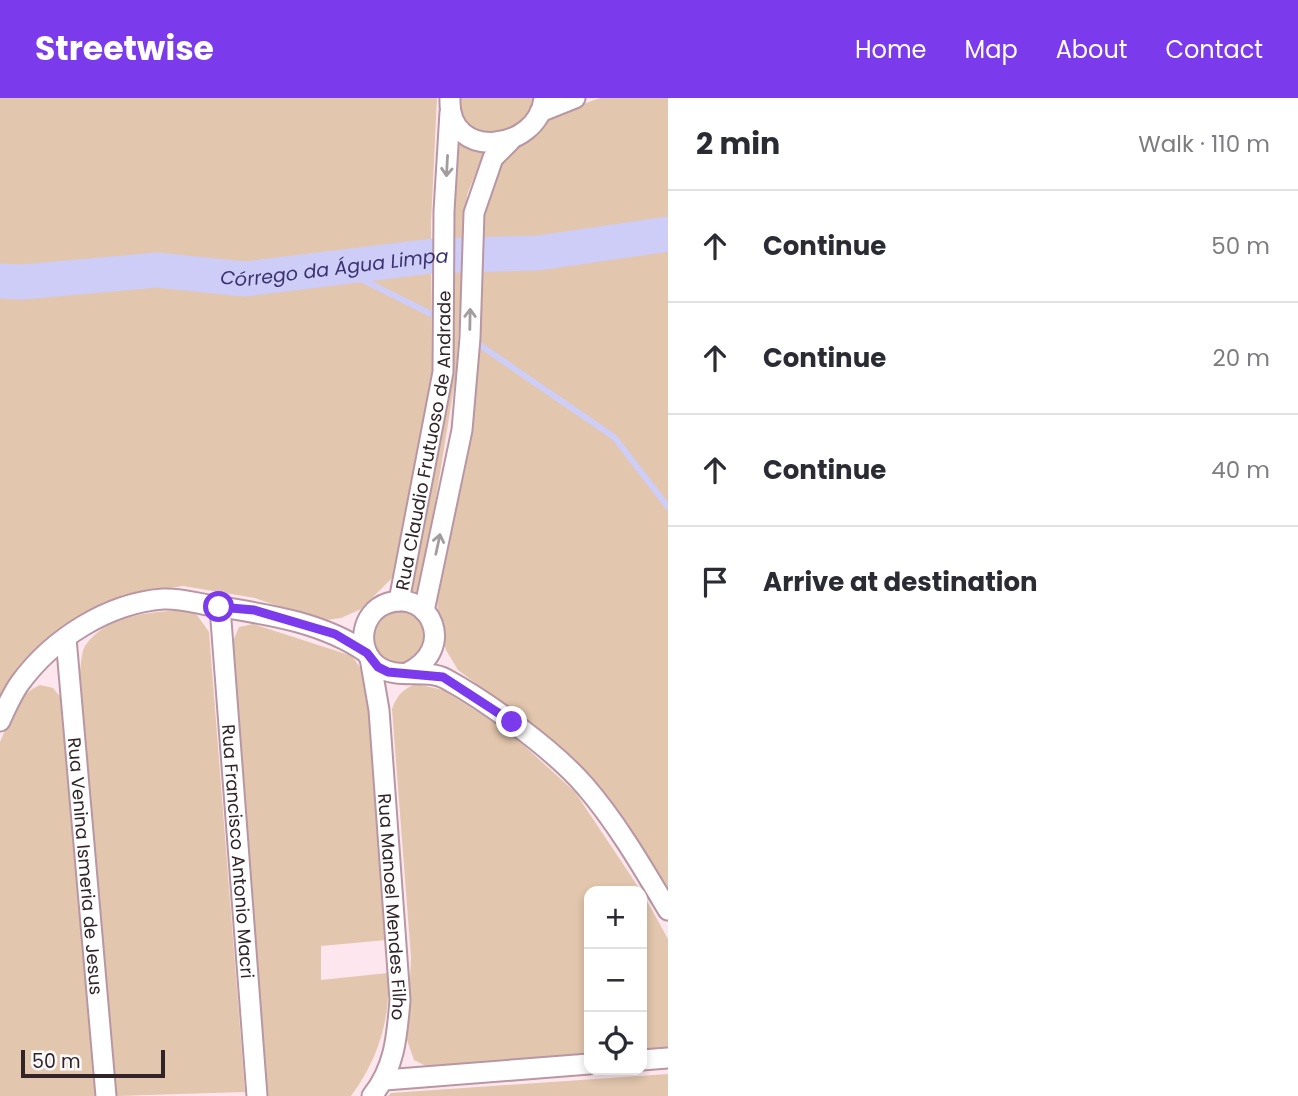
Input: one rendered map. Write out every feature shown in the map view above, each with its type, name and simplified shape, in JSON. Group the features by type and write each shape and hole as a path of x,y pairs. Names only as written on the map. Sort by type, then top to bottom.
{"street":[{"path":"542,105 575,98"},
{"path":"450,105 453,124 460,133 473,139 498,143 510,141"},
{"name":"Rua Claudio Frutuoso de Andrade","path":"399,601 443,372 444,220 450,105"},
{"name":"Rua Claudio Frutuoso de Andrade","path":"424,611 462,430 473,221 483,182 493,158 529,126 542,105"},
{"path":"0,721 19,684 49,651 91,622 131,605 163,599 190,600 219,607 254,610 335,634 368,655 378,667 403,673 443,677 512,722 585,785 640,863 668,910"},
{"path":"335,634 368,619 376,610 399,601 412,604 424,611 433,625 443,677"},
{"name":"Rua Francisco Antonio Macri","path":"219,607 257,1096"},
{"path":"368,619 364,641 368,655"},
{"name":"Rua Venina Ismeria de Jesus","path":"66,638 106,1096"},
{"path":"379,710 403,673 426,661 435,641"},
{"name":"Rua Manoel Mendes Filho","path":"368,655 379,710 400,1000 396,1045 385,1080 372,1096"},
{"path":"647,1060 668,1058"},
{"path":"385,1080 584,1064"}],"shaded area":[{"path":"0,98 437,98 431,223 432,370 422,439 393,577 361,609 341,618 320,621 255,598 183,586 123,595 86,613 40,646 0,699"},
{"path":"460,98 535,98 529,111 514,127 495,133 474,127 462,120"},
{"path":"600,98 668,98 668,889 591,776 516,713 458,670 446,650 438,622 437,596 473,402 484,219 490,184 501,163 547,117"},
{"path":"454,133 466,148 489,153 480,162 467,195 456,375 421,589 418,593 411,590 410,584 452,295"},
{"path":"184,610 197,615 209,632 245,1092 116,1096 80,673 81,659 85,646 94,636 117,622 143,614"},
{"path":"400,611 410,613 418,619 424,627 424,647 418,655 410,661 400,663 390,661 382,655 376,647 374,637 376,627 382,619 390,613"},
{"path":"253,624 352,656 366,676 386,940 321,946 321,980 388,973 387,1006 381,1038 369,1068 351,1096 264,1096 231,646 239,627"},
{"path":"416,684 443,690 508,731 575,792 638,886 584,886 584,1055 428,1067 414,1060 407,1040 411,957 392,709 407,688"},
{"path":"40,685 53,688 62,699 95,1096 0,1096 0,742 20,701"},
{"path":"647,901 668,939 668,1049 647,1051"},
{"path":"668,1074 668,1096 388,1096 391,1093"}],"waterway":[{"name":"Córrego da Água Limpa","path":"0,281 22,282 157,270 245,279 432,256 538,253 668,234"},
{"path":"337,267 433,315"},
{"path":"477,343 614,437 668,507"}],"route":[{"path":"219,607 254,610 335,634 350,640 367,653 378,667 388,672 443,677 512,722"}]}
